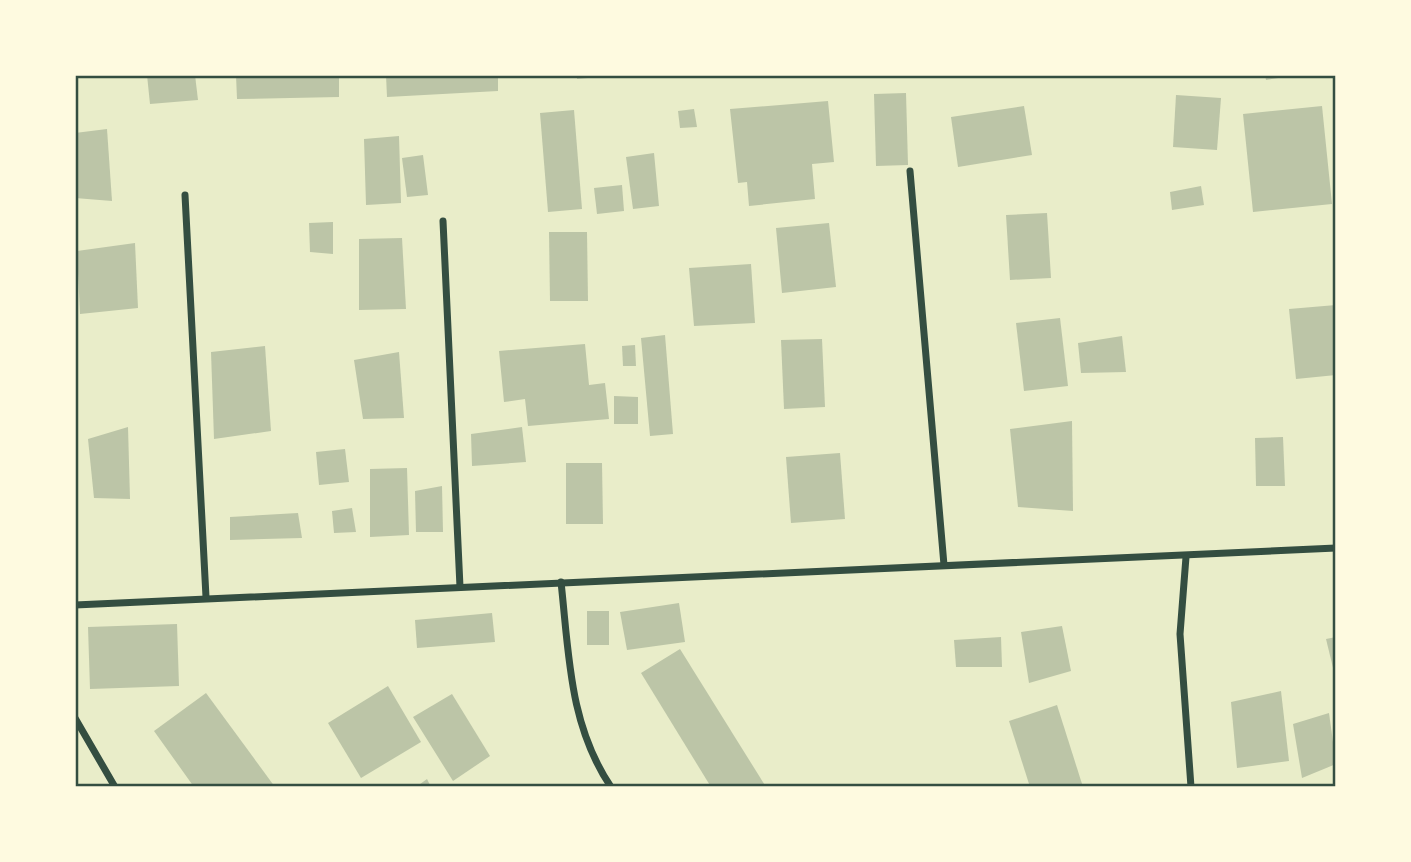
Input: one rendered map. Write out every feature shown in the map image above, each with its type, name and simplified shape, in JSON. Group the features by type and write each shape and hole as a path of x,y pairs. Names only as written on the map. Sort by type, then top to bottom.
{"street":[{"path":"910,171 944,565"},
{"path":"185,194 206,597"},
{"path":"443,221 460,587"},
{"path":"75,605 1336,548"},
{"path":"1186,556 1180,634 1191,787"},
{"path":"562,582 580,725 589,751 611,787"},
{"path":"75,718 115,787"}],"building":[{"path":"147,75 195,75 198,100 150,104"},
{"path":"236,75 339,75 339,97 237,99"},
{"path":"386,75 498,75 498,91 387,97"},
{"path":"577,75 599,75 599,77 577,79"},
{"path":"1265,75 1285,75 1285,77 1266,80"},
{"path":"906,93 908,165 876,166 874,94"},
{"path":"1176,95 1221,98 1217,150 1173,147"},
{"path":"828,101 834,162 812,164 815,199 749,206 747,182 738,183 730,109"},
{"path":"1024,106 1032,155 958,167 951,117"},
{"path":"1322,106 1332,204 1253,212 1243,114"},
{"path":"694,109 697,127 680,128 678,111"},
{"path":"574,110 582,209 548,212 540,113"},
{"path":"107,129 112,201 75,198 75,133"},
{"path":"399,136 401,203 366,205 364,139"},
{"path":"654,153 659,206 633,209 626,157"},
{"path":"423,155 428,195 407,197 402,158"},
{"path":"622,185 624,211 597,214 594,188"},
{"path":"1201,186 1204,205 1172,210 1170,192"},
{"path":"1047,213 1051,278 1010,280 1006,215"},
{"path":"333,222 333,254 310,252 309,223"},
{"path":"829,223 836,287 782,293 776,228"},
{"path":"549,232 587,232 588,301 550,301"},
{"path":"402,238 406,309 359,310 359,239"},
{"path":"135,243 138,308 80,314 77,251"},
{"path":"751,264 755,323 694,326 689,268"},
{"path":"1336,305 1336,375 1296,379 1289,309"},
{"path":"1060,318 1068,386 1024,391 1016,323"},
{"path":"665,335 673,434 650,436 641,338"},
{"path":"1122,336 1126,372 1081,373 1078,343"},
{"path":"822,339 825,407 784,409 781,340"},
{"path":"585,344 589,385 605,383 609,419 528,426 525,399 504,402 499,351"},
{"path":"635,345 636,366 623,366 622,346"},
{"path":"265,346 271,431 214,439 211,352"},
{"path":"399,352 404,418 363,419 354,360"},
{"path":"614,396 638,397 638,424 614,424"},
{"path":"1072,421 1073,511 1018,507 1010,429"},
{"path":"128,427 130,499 94,498 88,439"},
{"path":"522,427 526,462 472,466 471,434"},
{"path":"1283,437 1285,486 1256,486 1255,438"},
{"path":"345,449 349,482 319,485 316,452"},
{"path":"840,453 845,519 791,523 786,457"},
{"path":"566,463 602,463 603,524 566,524"},
{"path":"407,468 409,535 370,537 370,469"},
{"path":"442,486 443,532 416,532 415,491"},
{"path":"352,508 356,532 334,533 332,511"},
{"path":"298,513 302,538 230,540 230,517"},
{"path":"679,603 685,642 627,650 620,612"},
{"path":"587,611 609,611 609,645 587,645"},
{"path":"492,613 495,642 417,648 415,620"},
{"path":"177,624 179,686 90,689 88,627"},
{"path":"1062,626 1071,671 1029,683 1021,632"},
{"path":"1001,637 1002,667 956,667 954,640"},
{"path":"1336,637 1336,676 1335,676 1326,639"},
{"path":"680,649 766,787 711,787 641,673"},
{"path":"388,686 421,742 361,778 328,723"},
{"path":"1281,691 1289,761 1237,768 1231,702"},
{"path":"206,693 275,787 194,787 154,731"},
{"path":"452,694 490,756 453,781 413,717"},
{"path":"1057,705 1083,787 1030,787 1009,721"},
{"path":"1329,713 1336,764 1302,778 1293,724"},
{"path":"427,779 431,787 416,787"}]}
